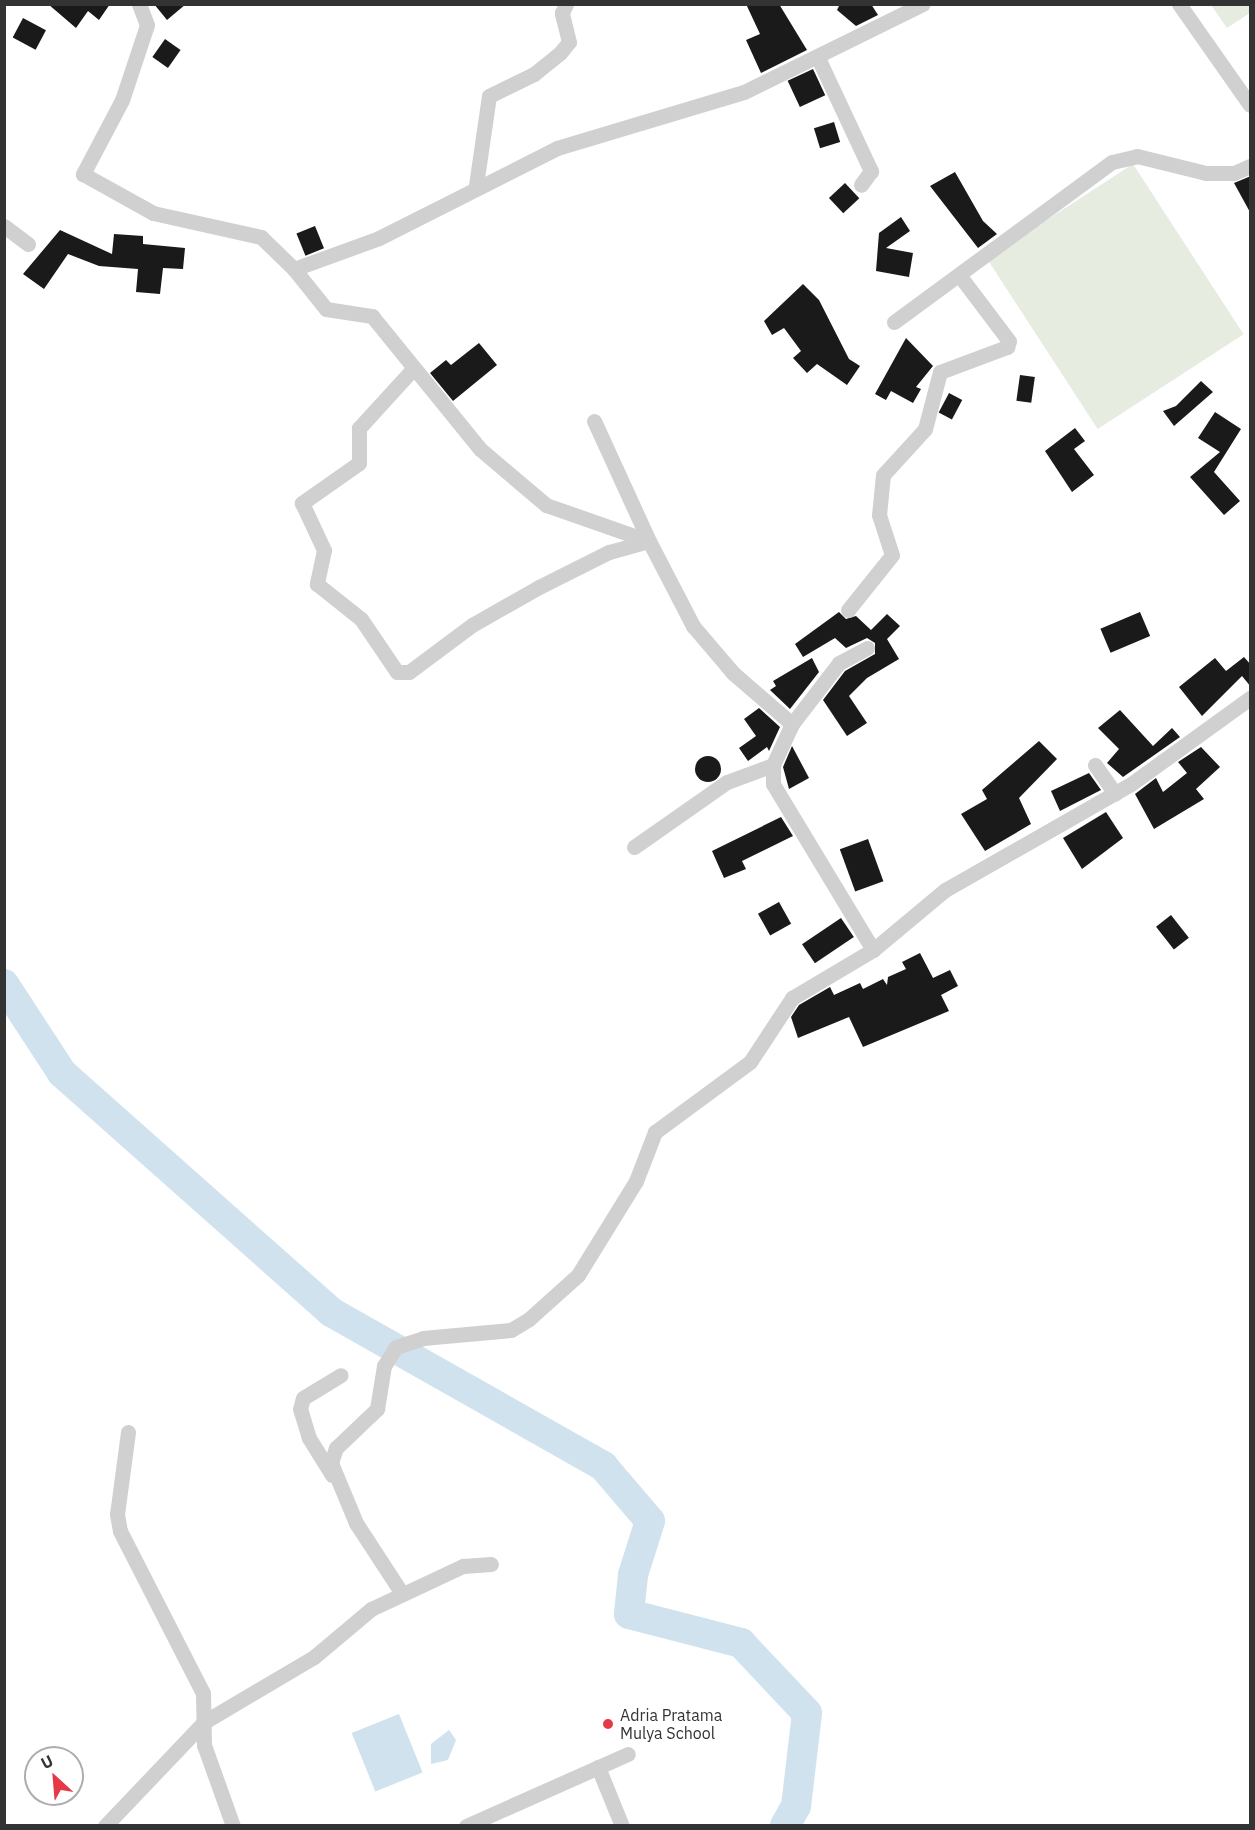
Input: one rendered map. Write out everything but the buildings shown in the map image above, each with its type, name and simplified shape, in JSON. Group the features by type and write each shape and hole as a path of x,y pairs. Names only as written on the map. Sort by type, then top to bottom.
{"street":[{"path":"140,4 147,25 122,100 83,174 153,213 250,232 270,243 294,268 326,309 372,316 412,369 480,449 546,506 649,541"},
{"path":"476,185 489,96 534,74 560,53 569,42 562,13 566,4"},
{"path":"894,4 906,16"},
{"path":"294,268 379,238 476,185 557,148 744,92 819,60 906,16 923,4"},
{"path":"1179,4 1251,105"},
{"path":"819,60 871,171 861,185"},
{"path":"894,322 1112,162 1137,156 1206,173 1234,173 1251,166"},
{"path":"4,226 28,244"},
{"path":"848,610 892,555 879,515 883,475 925,429 940,372 1007,347 1010,341 959,275"},
{"path":"412,369 359,428 359,463 302,503 324,549 316,584 361,620 402,675 472,625 539,587 609,552 649,541"},
{"path":"594,421 649,541 693,626 733,673 792,724"},
{"path":"867,648 839,663 792,724 773,765 774,784 873,950"},
{"path":"334,1478 336,1448 377,1409 384,1366 396,1347 423,1338 512,1330 529,1319 578,1275 636,1181 655,1132 750,1062 801,990 873,950 945,890 1114,795 1251,698"},
{"path":"634,847 727,782 773,765"},
{"path":"1095,765 1114,795"},
{"path":"340,1375 303,1398 300,1409 309,1438 402,1592"},
{"path":"128,1432 117,1514 120,1531 203,1693 204,1745 233,1826"},
{"path":"105,1826 204,1722 314,1657 371,1609 402,1592 463,1566 491,1564"},
{"path":"466,1826 628,1754"},
{"path":"598,1767 622,1826"}],"shaded area":[{"path":"1211,5 1250,5 1250,13 1227,28"},
{"path":"1133,164 1244,334 1098,429 987,259"}],"water":[{"path":"399,1714 423,1772 375,1792 352,1733"},
{"path":"449,1730 456,1740 448,1760 431,1764 431,1744"}],"waterway":[{"path":"4,984 62,1073 331,1312 603,1466 650,1521 633,1575 629,1614 741,1643 807,1713 796,1806 785,1826"}],"place":[{"name":"Adria Pratama Mulya School","path":"608,1724"}]}
